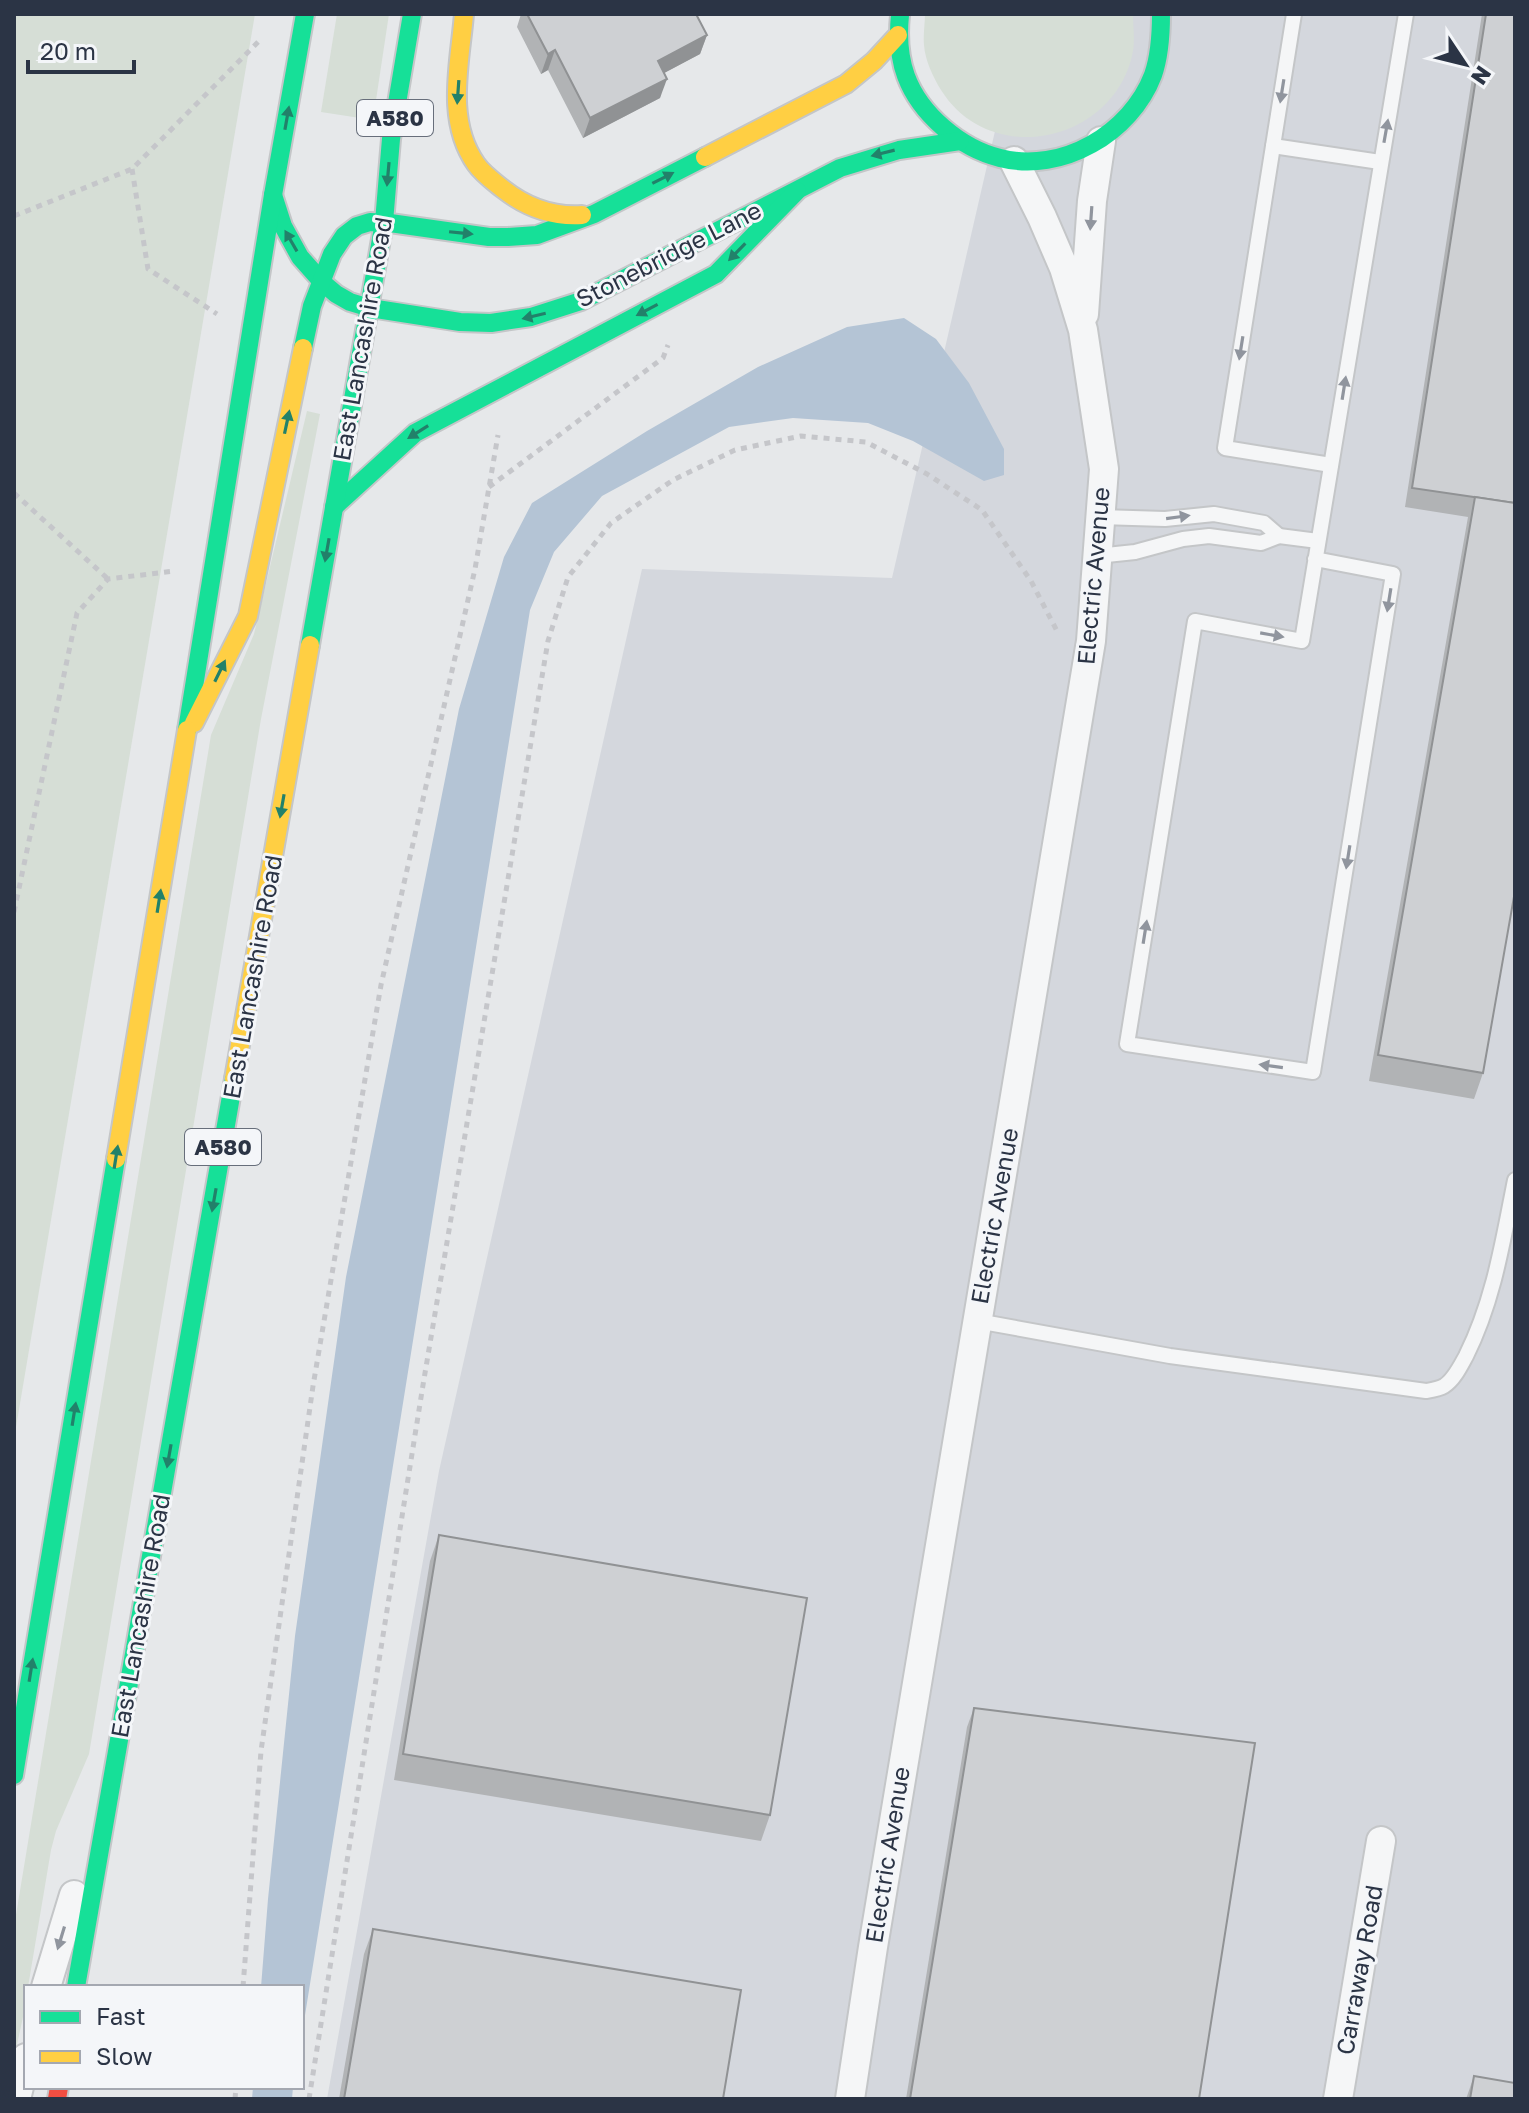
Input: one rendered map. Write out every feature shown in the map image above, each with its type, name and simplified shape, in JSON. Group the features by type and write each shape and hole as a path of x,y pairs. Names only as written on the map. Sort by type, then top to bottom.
{"main road":[{"path":"14,1775 305,14"},
{"name":"East Lancashire Road","path":"76,1985 384,222 391,139 412,14"},
{"path":"464,14 457,104 466,147 476,164 517,199 543,213 567,217 594,214"},
{"path":"900,14 898,35 907,77 928,113 960,141 986,154 1014,161 1060,158 1101,141 1126,120 1145,95 1157,65 1162,33 1161,14"},
{"path":"185,741 248,616 309,319 321,280 344,236 357,226 370,222 500,237 528,236 555,229 594,214 846,84 874,61 898,35"},
{"name":"Stonebridge Lane","path":"273,195 285,232 306,264 350,302 478,323 516,320 581,301 840,168 875,155 960,141"},
{"path":"334,507 415,433 716,274 797,191"}],"street":[{"name":"Electric Avenue","path":"1083,330 1092,201 1101,141"},
{"name":"Electric Avenue","path":"850,2099 1091,641 1104,469 1083,330 1064,268 1014,161"},
{"path":"47,1985 117,1757"},
{"name":"Carraway Road","path":"1338,2099 1381,1841"},
{"path":"16,2099 24,2066"}],"lane":[{"path":"1294,14 1225,448 1331,465"},
{"path":"1315,559 1393,574 1313,1072 1127,1044 1195,621 1302,641 1315,559 1380,162 1406,14"},
{"path":"1273,146 1380,162"},
{"path":"1100,517 1165,519 1214,514 1264,523 1279,536"},
{"path":"1097,556 1135,552 1183,539 1209,536 1261,543 1279,536 1318,541"},
{"path":"977,1321 1170,1356 1426,1391 1446,1385 1459,1369 1476,1336 1498,1266 1515,1180"}],"path":[{"path":"14,216 132,169 264,36"},
{"path":"132,169 148,269 252,336"},
{"path":"489,487 663,358 670,341"},
{"path":"243,1985 261,1751 313,1386 381,985 475,569 500,427"},
{"path":"309,2099 423,1385 548,641 568,577 611,523 673,480 735,450 801,436 866,442 927,474 982,510 1031,581 1057,631"},
{"path":"14,493 108,579"},
{"path":"14,912 77,613 108,579 214,566"}],"shaded area":[{"path":"14,14 255,14 14,1439"},
{"path":"337,14 389,14 373,120 321,112"},
{"path":"925,14 1133,14 1133,51 1122,82 1103,107 1078,124 1049,135 1019,137 990,130 963,115 941,90 925,51"},
{"path":"1022,14 1515,14 1515,2099 327,2099 439,1471 642,569 892,578"},
{"path":"307,411 320,414 261,719 89,1754 51,1850 28,1985 24,1985 23,2017 14,2058 14,1927 211,735 254,634"}],"water":[{"path":"904,318 936,339 969,383 1004,449 1004,475 984,481 913,441 868,423 793,418 729,427 602,496 554,552 530,610 304,2022 304,1985 261,1985 295,1636 346,1277 459,709 504,557 532,503 758,367 847,327"},
{"path":"253,2089 293,2089 292,2099 252,2099"}],"building":[{"path":"527,14 696,14 707,35 658,61 667,79 590,118 555,50 548,54"},
{"path":"1486,14 1515,14 1515,503 1412,488"},
{"path":"1475,497 1515,503 1515,891 1483,1073 1378,1055"},
{"path":"439,1535 807,1598 770,1815 403,1754"},
{"path":"974,1708 1255,1743 1199,2099 910,2099"},
{"path":"373,1929 741,1990 723,2099 344,2099"},
{"path":"1474,2076 1515,2083 1515,2099 1470,2099"}],"traffic: fast":[{"path":"187,730 305,14"},
{"path":"310,645 384,222 391,139 412,14"},
{"path":"900,15 904,69 912,90 931,116 970,146 1000,158 1023,161 1047,160 1070,154 1092,144 1129,115 1153,75 1160,45 1161,14"},
{"path":"273,195 283,226 300,257 336,294 370,308 460,322 491,323 531,317 581,301 840,168 899,150 960,141"},
{"path":"303,348 312,306 332,254 344,236 357,226 370,222 489,237 537,235 594,214 705,157"},
{"path":"334,507 415,433 716,274 797,191"},
{"path":"76,1985 234,1079"},
{"path":"14,1775 116,1159"}],"traffic: slow":[{"path":"464,14 457,91 460,129 466,147 485,174 521,201 550,212 582,215"},
{"path":"705,157 846,84 874,61 898,35"},
{"path":"194,723 248,616 303,348"},
{"path":"234,1079 310,645"},
{"path":"116,1159 187,730"}],"traffic: jam":[{"path":"57,2099 59,2089"}]}
